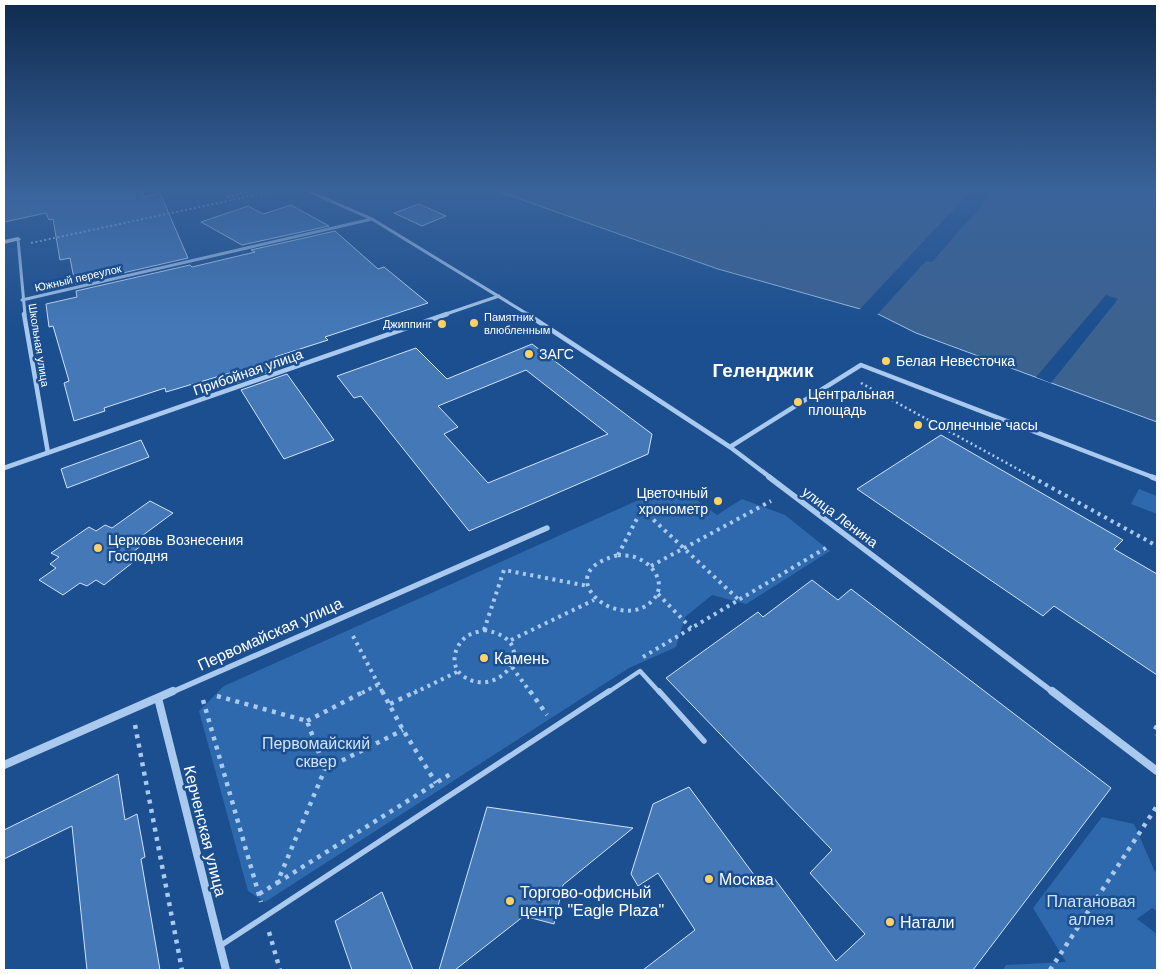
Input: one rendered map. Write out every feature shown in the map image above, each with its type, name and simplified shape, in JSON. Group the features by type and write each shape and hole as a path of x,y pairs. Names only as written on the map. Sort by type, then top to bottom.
{"street":[{"name":"Южный переулок","path":"22,300 297,236"},
{"name":"улица Ленина","path":"401,236 499,296 730,447 1157,771"},
{"path":"4,242 18,242"},
{"name":"Школьная улица","path":"18,242 22,300 48,454"},
{"name":"Прибойная улица","path":"4,468 499,296"},
{"path":"730,447 861,365 1157,480"},
{"name":"Первомайская улица","path":"4,765 547,528"},
{"name":"Керченская улица","path":"158,698 226,970"}],"lane":[{"path":"220,946 640,671 704,741"}],"path":[{"path":"18,242 46,236"},
{"path":"846,374 1157,546"},
{"path":"651,566 770,501"},
{"path":"618,555 642,509 738,600"},
{"path":"618,555 636,557 651,566 659,580 658,594 647,606 629,612 610,610 594,600 588,586 590,571 602,560 618,555"},
{"path":"484,630 504,570 588,586"},
{"path":"658,594 691,628"},
{"path":"510,640 594,600"},
{"path":"484,630 500,632 510,640 515,653 512,667 500,678 484,684 469,681 457,672 453,659 458,645 469,635 484,630"},
{"path":"353,636 403,730 436,782"},
{"path":"512,667 547,715"},
{"path":"390,704 457,672"},
{"path":"217,696 308,721 379,684"},
{"path":"203,700 280,970"},
{"path":"308,721 325,769"},
{"path":"135,722 182,970"},
{"path":"1157,726 1154,731 1157,734"},
{"path":"259,894 277,884 325,769 403,730"},
{"path":"1050,970 1157,806"}],"green space":[{"path":"1139,489 1157,496 1157,514 1131,504"},
{"name":"Первомайский сквер","path":"693,497 717,515 742,499 785,515 830,551 746,604 712,595 685,617 676,647 629,668 265,902 248,891 199,711 224,686 643,498"},
{"name":"Платановая аллея","path":"1102,817 1134,824 1155,872 1157,870 1157,911 1152,908 1137,919 1157,934 1157,970 1003,970 1006,965 1066,962 1033,908"}],"shaded area":[{"path":"626,236 1157,236 1157,422 916,333 878,314 718,269"}],"pier":[{"path":"928,236 954,236 932,262 926,261 876,316 859,310"},
{"path":"1106,295 1118,299 1051,383 1036,377"}],"building":[{"path":"56,236 179,236 188,258 75,284 70,258 60,260"},
{"path":"227,236 281,236 242,245"},
{"path":"311,236 341,236 378,269 384,267 428,303 325,337 328,340 275,357 282,367 237,383 230,373 166,392 165,388 104,408 105,411 74,421 64,383 69,381 53,326 49,327 46,304 77,297 76,291 255,252 251,250"},
{"path":"532,344 652,434 648,454 469,531 361,396 354,398 337,376 416,348 447,379","holes":["526,370 608,434 488,483 444,434 458,427 438,406"]},
{"path":"287,374 334,440 284,459 241,390"},
{"path":"941,435 1123,540 1114,549 1157,574 1157,675 1054,606 1043,616 857,489"},
{"path":"141,440 149,457 67,488 61,469"},
{"name":"Церковь Вознесения Господня","path":"150,501 173,513 135,541 142,545 133,552 141,556 104,585 96,580 87,586 80,583 63,595 39,580 56,568 50,564 59,557 51,553 89,527 96,531 105,525 112,528"},
{"path":"812,580 838,600 851,589 1111,788 973,970 643,970 695,930 658,873 638,886 631,874 653,804 689,787 760,883 771,874 836,961 865,934 810,873 832,850 666,678 758,612 763,617"},
{"path":"118,774 125,820 137,814 145,857 141,859 160,970 87,970 72,826 4,859 4,830"},
{"name":"Торгово-офисный центр \"Eagle Plaza\"","path":"487,807 633,828 563,885 554,924 524,916 455,970 439,970"},
{"path":"382,892 413,970 352,970 335,921"}],"place":[{"name":"Памятник влюбленным","path":"474,323"},
{"name":"Джиппинг","path":"442,324"},
{"name":"ЗАГС","path":"529,354"},
{"name":"Белая Невесточка","path":"886,361"},
{"name":"Центральная площадь","path":"798,402"},
{"name":"Солнечные часы","path":"918,425"},
{"name":"Цветочный хронометр","path":"718,501"},
{"name":"Церковь Вознесения Господня","path":"98,548"},
{"name":"Камень","path":"484,658"},
{"name":"Москва","path":"709,879"},
{"name":"Торгово-офисный центр \"Eagle Plaza\"","path":"510,901"},
{"name":"Натали","path":"890,922"}],"district":[{"name":"Геленджик","path":"763,370"}]}
